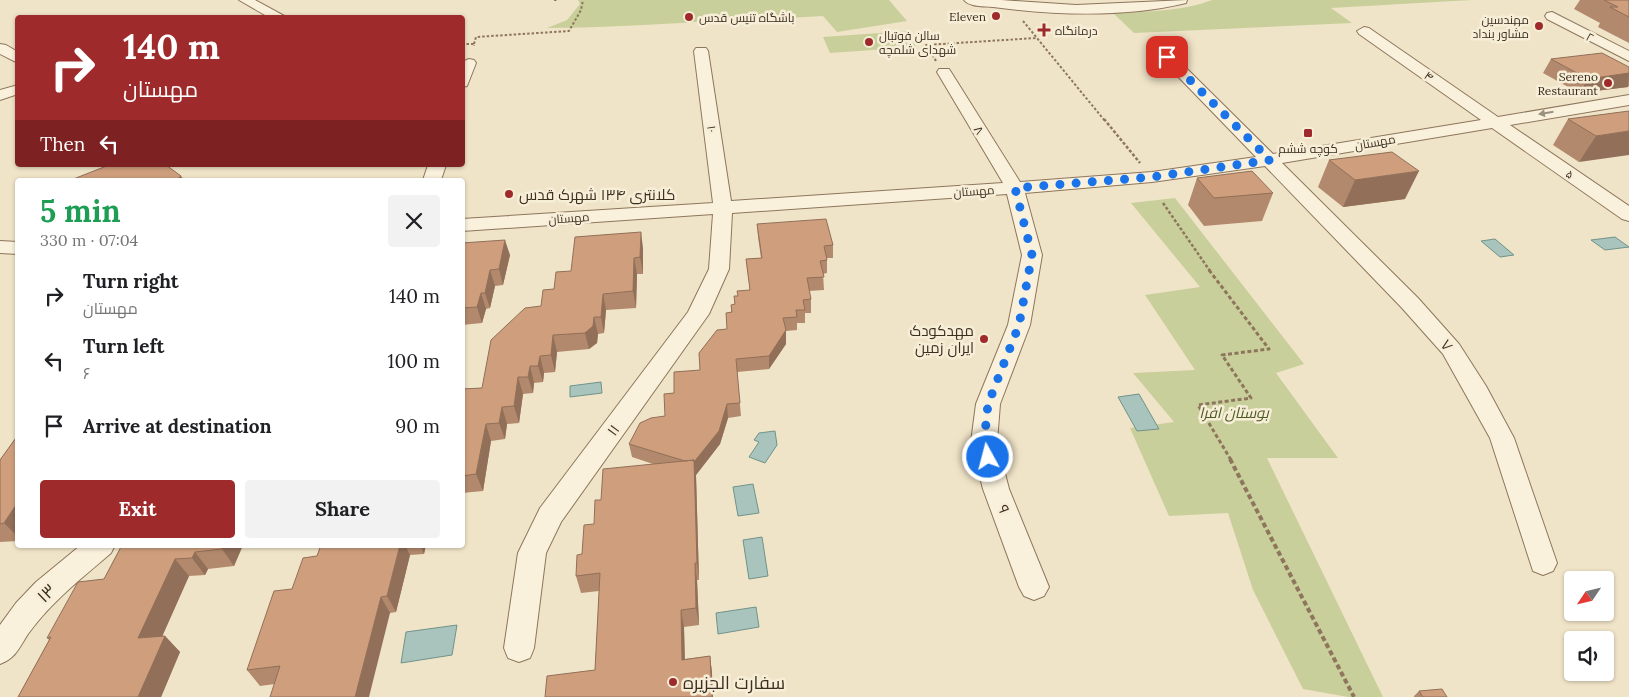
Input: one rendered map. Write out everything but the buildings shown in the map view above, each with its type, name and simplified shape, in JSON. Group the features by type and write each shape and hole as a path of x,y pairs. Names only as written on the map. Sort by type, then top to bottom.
{"street":[{"path":"245,0 276,15"},
{"path":"970,0 1011,6 1083,9 1133,7 1181,0"},
{"name":"۲","path":"1552,16 1629,57"},
{"name":"۴","path":"1364,31 1511,132"},
{"path":"1,48 15,57"},
{"name":"۱۰","path":"701,51 722,213"},
{"name":"۷","path":"1167,57 1410,303 1451,349 1474,386 1502,438 1543,563"},
{"path":"465,74 469,63"},
{"name":"۸","path":"944,72 1016,193"},
{"path":"0,95 15,90"},
{"name":"مهستان","path":"1016,193 1275,165 1494,121 1629,100"},
{"path":"465,237 722,213 1016,193 1089,194 1275,165 1511,132 1629,111"},
{"name":"۵","path":"1511,132 1629,215"},
{"name":"۹","path":"1016,193 1032,255 1019,325 988,404 984,442 996,489 1034,587"},
{"name":"مهستان","path":"465,226 722,213"},
{"name":"۱۱","path":"519,648 532,554 546,523 698,314 719,269 722,213"},
{"path":"0,247 15,248"},
{"path":"0,261 15,262"},
{"name":"۱۳","path":"0,650 27,612 46,591 97,548"}],"path":[{"path":"474,44 476,37 569,31 581,10 583,0"},
{"path":"1011,6 1152,177"},
{"path":"944,72 926,45 1037,38"},
{"path":"1163,203 1228,296 1268,349 1222,355 1252,398 1198,405 1243,481 1354,697"}],"green space":[{"name":"باشگاه تنیس قدس","path":"578,0 889,0 907,21 837,32 823,16 547,28 567,20 580,4"},
{"path":"1212,0 1472,0 1331,8 1352,23 1134,33 1113,13 1175,9"},
{"name":"سالن فوتبال شهدای شلمچه","path":"908,31 916,47 830,53 823,37"},
{"name":"بوستان افرا","path":"1175,198 1304,364 1276,373 1338,458 1267,458 1383,697 1348,697 1303,689 1253,590 1228,513 1169,516 1130,428 1174,422 1133,373 1195,370 1145,295 1200,287 1131,203"}],"water":[{"path":"1615,237 1629,247 1605,250 1591,240"},
{"path":"1495,239 1514,255 1500,257 1481,241"},
{"path":"601,382 602,393 570,397 570,386"},
{"path":"1139,394 1159,429 1137,431 1118,397"},
{"path":"775,431 777,445 765,463 749,457 759,442 754,440 759,433"},
{"path":"753,484 759,513 738,516 733,487"},
{"path":"762,537 768,576 749,579 743,540"},
{"path":"756,607 759,627 718,634 716,613"},
{"path":"457,625 452,655 401,663 406,632"}],"place":[{"name":"Eleven","path":"996,16"},
{"name":"باشگاه تنیس قدس","path":"689,17"},
{"name":"مهندسین مشاور بنداد","path":"1539,26"},
{"name":"درمانگاه","path":"1044,30"},
{"name":"سالن فوتبال شهدای شلمچه","path":"869,42"},
{"name":"Sereno Restaurant","path":"1608,83"},
{"name":"کوچه ششم","path":"1308,133"},
{"name":"کلانتری ۱۳۴ شهرک قدس","path":"509,194"},
{"name":"مهدکودک ایران زمین","path":"984,339"},
{"name":"سفارت الجزیره","path":"673,682"}],"route":[{"path":"988,457 984,442 988,404 1019,325 1032,255 1015,188 1152,177 1270,160 1167,57"}]}
